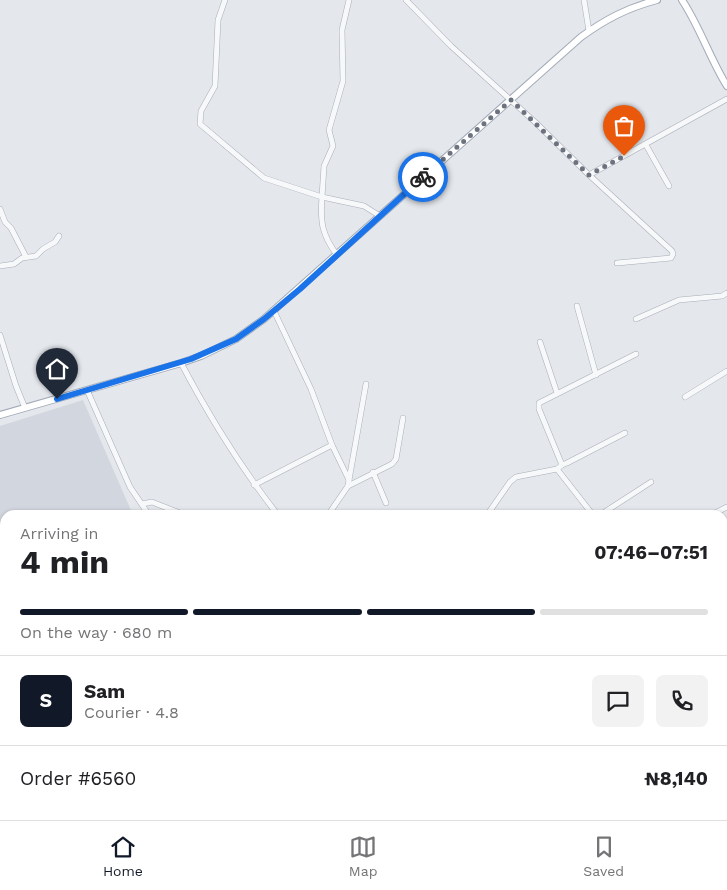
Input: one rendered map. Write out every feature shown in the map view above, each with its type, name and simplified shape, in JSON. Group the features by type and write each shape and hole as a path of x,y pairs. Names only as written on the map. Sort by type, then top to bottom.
{"main road":[{"path":"0,416 201,356 236,339 274,311 589,31 619,13 637,5 657,0"},
{"path":"682,0 689,10 718,72 727,86"}],"street":[{"path":"225,0 218,20 215,86 201,111 200,124 264,178 322,198 364,206 380,216"},
{"path":"337,255 328,243 321,226 322,198 324,166 333,146 329,130 343,81 342,30 349,0"},
{"path":"406,0 451,46 511,100 673,254 672,258 617,263"},
{"path":"584,0 589,31"},
{"path":"589,175 727,99"},
{"path":"646,145 669,186"},
{"path":"0,210 5,222 12,228 26,258"},
{"path":"0,266 14,264 26,258 36,256 55,242 59,236"},
{"path":"636,319 679,300 722,296 727,293"},
{"path":"577,306 596,375"},
{"path":"274,311 311,390 348,483"},
{"path":"0,335 25,408"},
{"path":"540,342 557,393"},
{"path":"590,510 560,467 539,409 539,403 636,354"},
{"path":"181,362 254,486 274,510"},
{"path":"685,397 727,372"},
{"path":"331,510 348,483 366,384"},
{"path":"87,390 130,487 146,510"},
{"path":"348,483 392,464 396,459 403,418"},
{"path":"490,510 510,482 516,477 560,467 625,432"},
{"path":"254,486 332,445"},
{"path":"373,472 386,503"},
{"path":"608,510 651,482"},
{"path":"142,504 152,502 172,510"}],"shaded area":[{"path":"83,400 131,510 0,510 0,426"}],"way so far":[{"path":"423,177 511,100 589,175 624,156"}],"route":[{"path":"57,399 201,356 236,339 300,289 423,177"}]}
